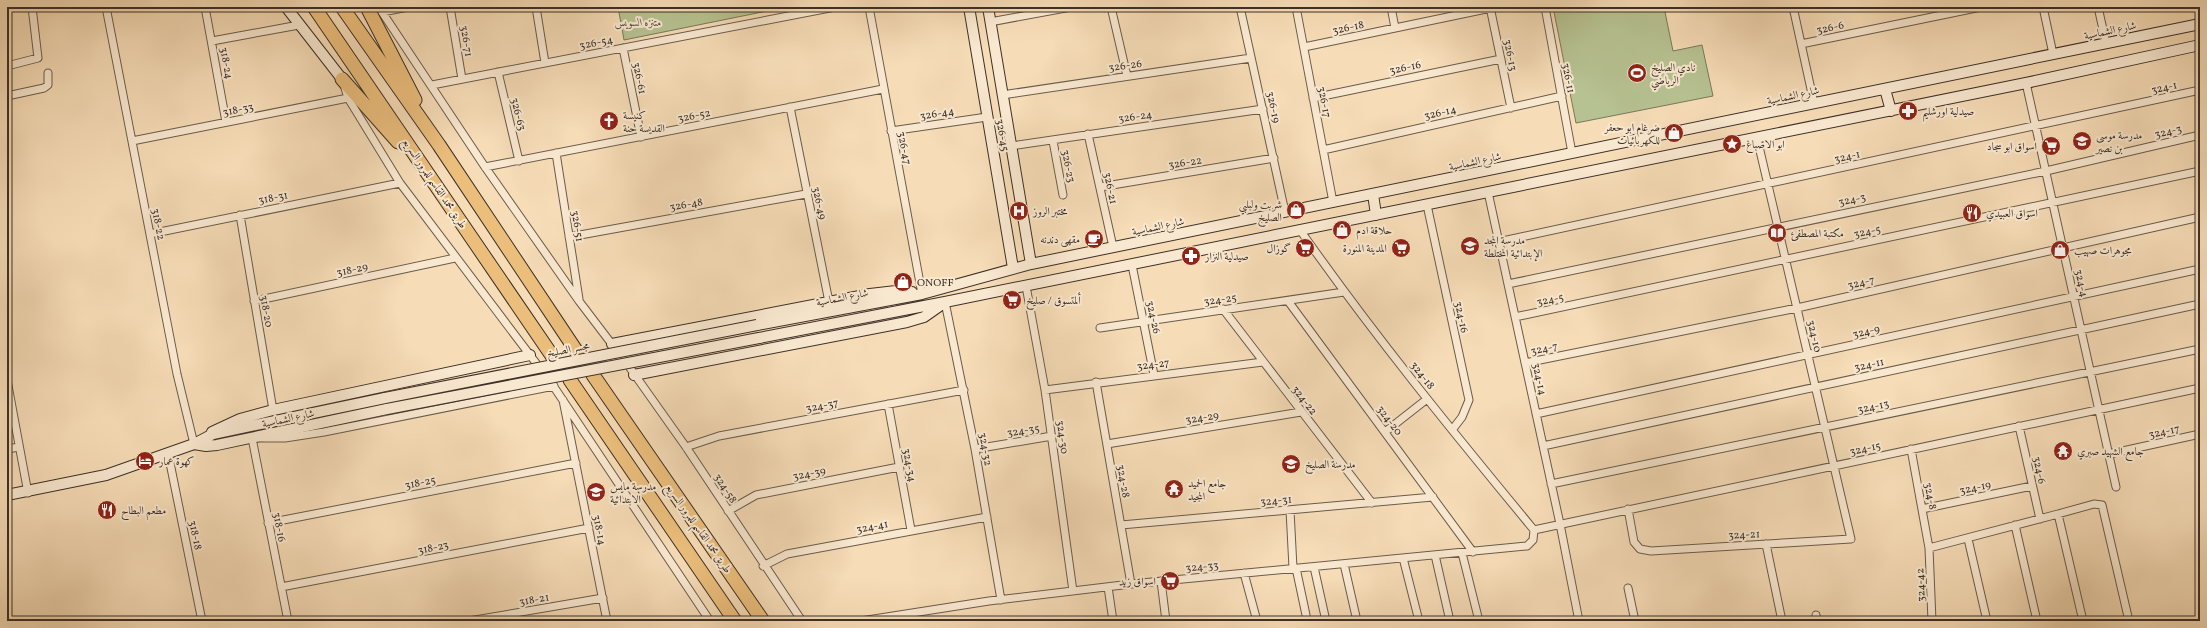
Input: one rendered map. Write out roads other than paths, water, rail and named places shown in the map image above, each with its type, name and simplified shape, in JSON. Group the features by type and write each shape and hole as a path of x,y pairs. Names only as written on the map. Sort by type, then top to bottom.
{"highway":[{"name":"طريق محمد القاسم للمرور السريع","path":"314,7 555,360"},
{"path":"342,7 440,145 579,355"},
{"path":"367,7 440,145"},
{"path":"342,79 436,185"},
{"name":"طريق محمد القاسم للمرور السريع","path":"593,375 763,621"},
{"name":"طريق محمد القاسم للمرور السريع","path":"570,380 735,621"}],"street":[{"path":"7,66 38,58 32,7"},
{"name":"318-22","path":"106,7 177,374 194,444"},
{"name":"318-24","path":"206,7 226,122"},
{"path":"203,438 224,424 272,410 533,359 455,258 400,183 348,98 342,79 286,7"},
{"path":"408,7 382,12 432,85 485,167 579,301 613,346 883,292 922,294"},
{"name":"326-71","path":"450,7 462,79"},
{"path":"536,7 545,63"},
{"name":"326-54","path":"432,85 834,7"},
{"name":"326-47","path":"869,7 890,131 922,294"},
{"name":"326-45","path":"969,7 1013,268"},
{"name":"326-45","path":"988,7 1031,264"},
{"path":"990,22 1071,7"},
{"path":"1111,7 1126,76"},
{"name":"326-19","path":"1240,7 1286,212"},
{"name":"326-17","path":"1296,7 1333,202"},
{"path":"1390,7 1395,28"},
{"name":"326-18","path":"1304,47 1490,7"},
{"name":"326-13","path":"1490,7 1511,108"},
{"name":"326-11","path":"1545,7 1572,153"},
{"path":"1793,7 1814,103"},
{"name":"326-6","path":"1801,44 1981,7"},
{"path":"2043,7 2053,54"},
{"path":"2098,7 2106,43"},
{"name":"شارع الشماسية","path":"757,325 922,294 1031,264 2200,24"},
{"path":"212,41 299,25"},
{"path":"632,372 912,321 931,313 945,302 1891,111 2200,45"},
{"name":"326-61","path":"623,48 641,137"},
{"name":"326-26","path":"1002,95 1251,58"},
{"name":"326-16","path":"1313,98 1501,59"},
{"name":"326-63","path":"498,72 519,160"},
{"path":"7,96 44,88 48,85 48,73"},
{"name":"324-4","path":"2026,83 2116,487"},
{"name":"326-52","path":"485,167 883,89"},
{"path":"1885,89 1891,111"},
{"name":"324-1","path":"1498,242 2200,90"},
{"name":"326-14","path":"1323,150 1562,96"},
{"name":"318-33","path":"132,141 348,98"},
{"name":"326-49","path":"790,108 806,194 829,302"},
{"name":"326-24","path":"1011,146 1263,109"},
{"name":"326-44","path":"890,131 987,117"},
{"name":"326-21","path":"1088,134 1113,247"},
{"name":"324-3","path":"1508,284 1778,226 2046,171 2200,135"},
{"name":"324-10","path":"1758,138 1851,539"},
{"name":"326-23","path":"1053,141 1063,195"},
{"name":"326-51","path":"556,153 579,301"},
{"name":"326-22","path":"1100,187 1274,158"},
{"name":"324-5","path":"1515,317 2200,171"},
{"name":"318-31","path":"150,234 400,183"},
{"name":"324-14","path":"1488,192 1560,524 1579,621"},
{"name":"326-48","path":"569,237 806,194"},
{"path":"1373,194 1376,215"},
{"name":"324-16","path":"1427,205 1469,400 1462,417 1452,430"},
{"name":"318-20","path":"240,215 272,410"},
{"name":"324-7","path":"1525,363 1797,308 2200,217"},
{"name":"324-18","path":"1300,230 1344,292 1427,399 1534,530"},
{"name":"318-29","path":"254,301 455,258"},
{"name":"324-26","path":"1132,265 1154,374"},
{"name":"324-9","path":"1536,414 1808,356 2200,269"},
{"name":"324-30","path":"1026,286 1045,390 1073,591"},
{"name":"324-25","path":"1100,328 1344,292"},
{"name":"324-20","path":"1288,301 1473,552"},
{"name":"شارع الشماسية","path":"194,444 206,446 252,438 387,409 945,302"},
{"name":"324-32","path":"945,302 964,390 1001,600"},
{"name":"324-11","path":"1543,446 2081,331 2200,304"},
{"name":"324-22","path":"1223,309 1372,503"},
{"name":"مجسر الصليخ","path":"384,398 757,325"},
{"name":"324-13","path":"1551,484 2091,373 2200,349"},
{"name":"324-27","path":"1045,390 1154,374 1263,362"},
{"name":"324-58","path":"632,372 686,447 763,566 802,621"},
{"path":"7,380 28,492"},
{"name":"324-28","path":"1096,382 1131,584"},
{"path":"252,438 285,438 324,432 553,385 562,396 710,621"},
{"name":"324-15","path":"1534,530 2200,388"},
{"name":"324-37","path":"686,447 719,436 964,390"},
{"name":"318-14","path":"562,396 608,621"},
{"name":"شارع الشماسية","path":"7,495 28,492 106,475 194,444 203,438 284,418 384,398"},
{"path":"1385,432 1427,399"},
{"name":"324-34","path":"888,404 910,530"},
{"name":"324-29","path":"1107,444 1301,412"},
{"name":"324-6","path":"2019,426 2040,518"},
{"name":"324-17","path":"2109,454 2200,434"},
{"name":"324-35","path":"975,449 1052,436"},
{"name":"318-16","path":"252,438 288,621"},
{"path":"7,449 20,447"},
{"name":"324-8","path":"1911,449 1929,548"},
{"name":"318-18","path":"168,453 202,621"},
{"name":"318-25","path":"268,523 576,463"},
{"name":"324-39","path":"728,511 756,495 899,467"},
{"name":"324-19","path":"1922,509 2032,486"},
{"name":"324-31","path":"1121,525 1433,497"},
{"path":"1929,548 1968,539 2094,504 2102,505 2129,621"},
{"path":"1290,510 1294,568 1306,615"},
{"name":"324-21","path":"1628,510 1634,542 1640,549 1650,551 1851,539"},
{"path":"2058,514 2083,621"},
{"name":"324-41","path":"763,566 787,554 910,530 987,517"},
{"path":"2015,525 2037,621"},
{"name":"318-23","path":"281,587 589,528"},
{"name":"324-33","path":"861,621 1001,600 1131,584 1527,546 1533,540 1534,530"},
{"path":"1968,539 1987,621"},
{"path":"1766,544 1782,621"},
{"name":"324-42","path":"1929,548 1932,621"},
{"path":"1462,552 1479,621"},
{"path":"1434,555 1450,621"},
{"path":"1403,558 1419,621"},
{"path":"1344,564 1357,621"},
{"path":"1314,566 1326,621"},
{"path":"1244,573 1257,621"},
{"path":"1161,581 1166,621"},
{"path":"1108,587 1113,621"},
{"path":"1628,588 1635,621"},
{"name":"318-21","path":"469,621 603,598"}],"place":[{"name":"نادي الصليخ الرياضي","path":"1637,73"},
{"name":"صيدلية اورشليم","path":"1908,111"},
{"name":"كنيسة القديسة حنة","path":"609,121"},
{"name":"ضرغام ابو حعفر للكهربائيات","path":"1674,133"},
{"name":"مدرسة موسى بن نصير","path":"2082,141"},
{"name":"ابو الاصباغ","path":"1732,144"},
{"name":"اسواق ابو سجاد","path":"2051,146"},
{"name":"شربت ولبلبي الصليخ","path":"1296,210"},
{"name":"مختبر الروز","path":"1019,211"},
{"name":"اسواق العبيدي","path":"1972,213"},
{"name":"حلاقة ادم","path":"1342,230"},
{"name":"مكتبة المصطفئ","path":"1777,233"},
{"name":"مقهى دندنه","path":"1094,239"},
{"name":"مدرسة المجد الإبتدائية المختلطة","path":"1470,246"},
{"name":"گوزال","path":"1305,248"},
{"name":"المدينة المنورة","path":"1401,248"},
{"name":"مجوهرات صهيب","path":"2060,250"},
{"name":"صيدلية النزار","path":"1191,256"},
{"name":"ONOFF","path":"903,282"},
{"name":"ألمتسوق / صليخ","path":"1012,300"},
{"name":"جامع الشهيد صبري","path":"2063,451"},
{"name":"كهوة عمار","path":"145,461"},
{"name":"مدرسة الصليخ","path":"1291,464"},
{"name":"جامع الحميد المجيد","path":"1174,489"},
{"name":"مدرسة مايس الابتدائية","path":"596,492"},
{"name":"مطعم البطاح","path":"107,510"},
{"name":"اسواق زيد","path":"1170,581"}],"park label":[{"name":"متنزه السويس","path":"638,22"}]}
